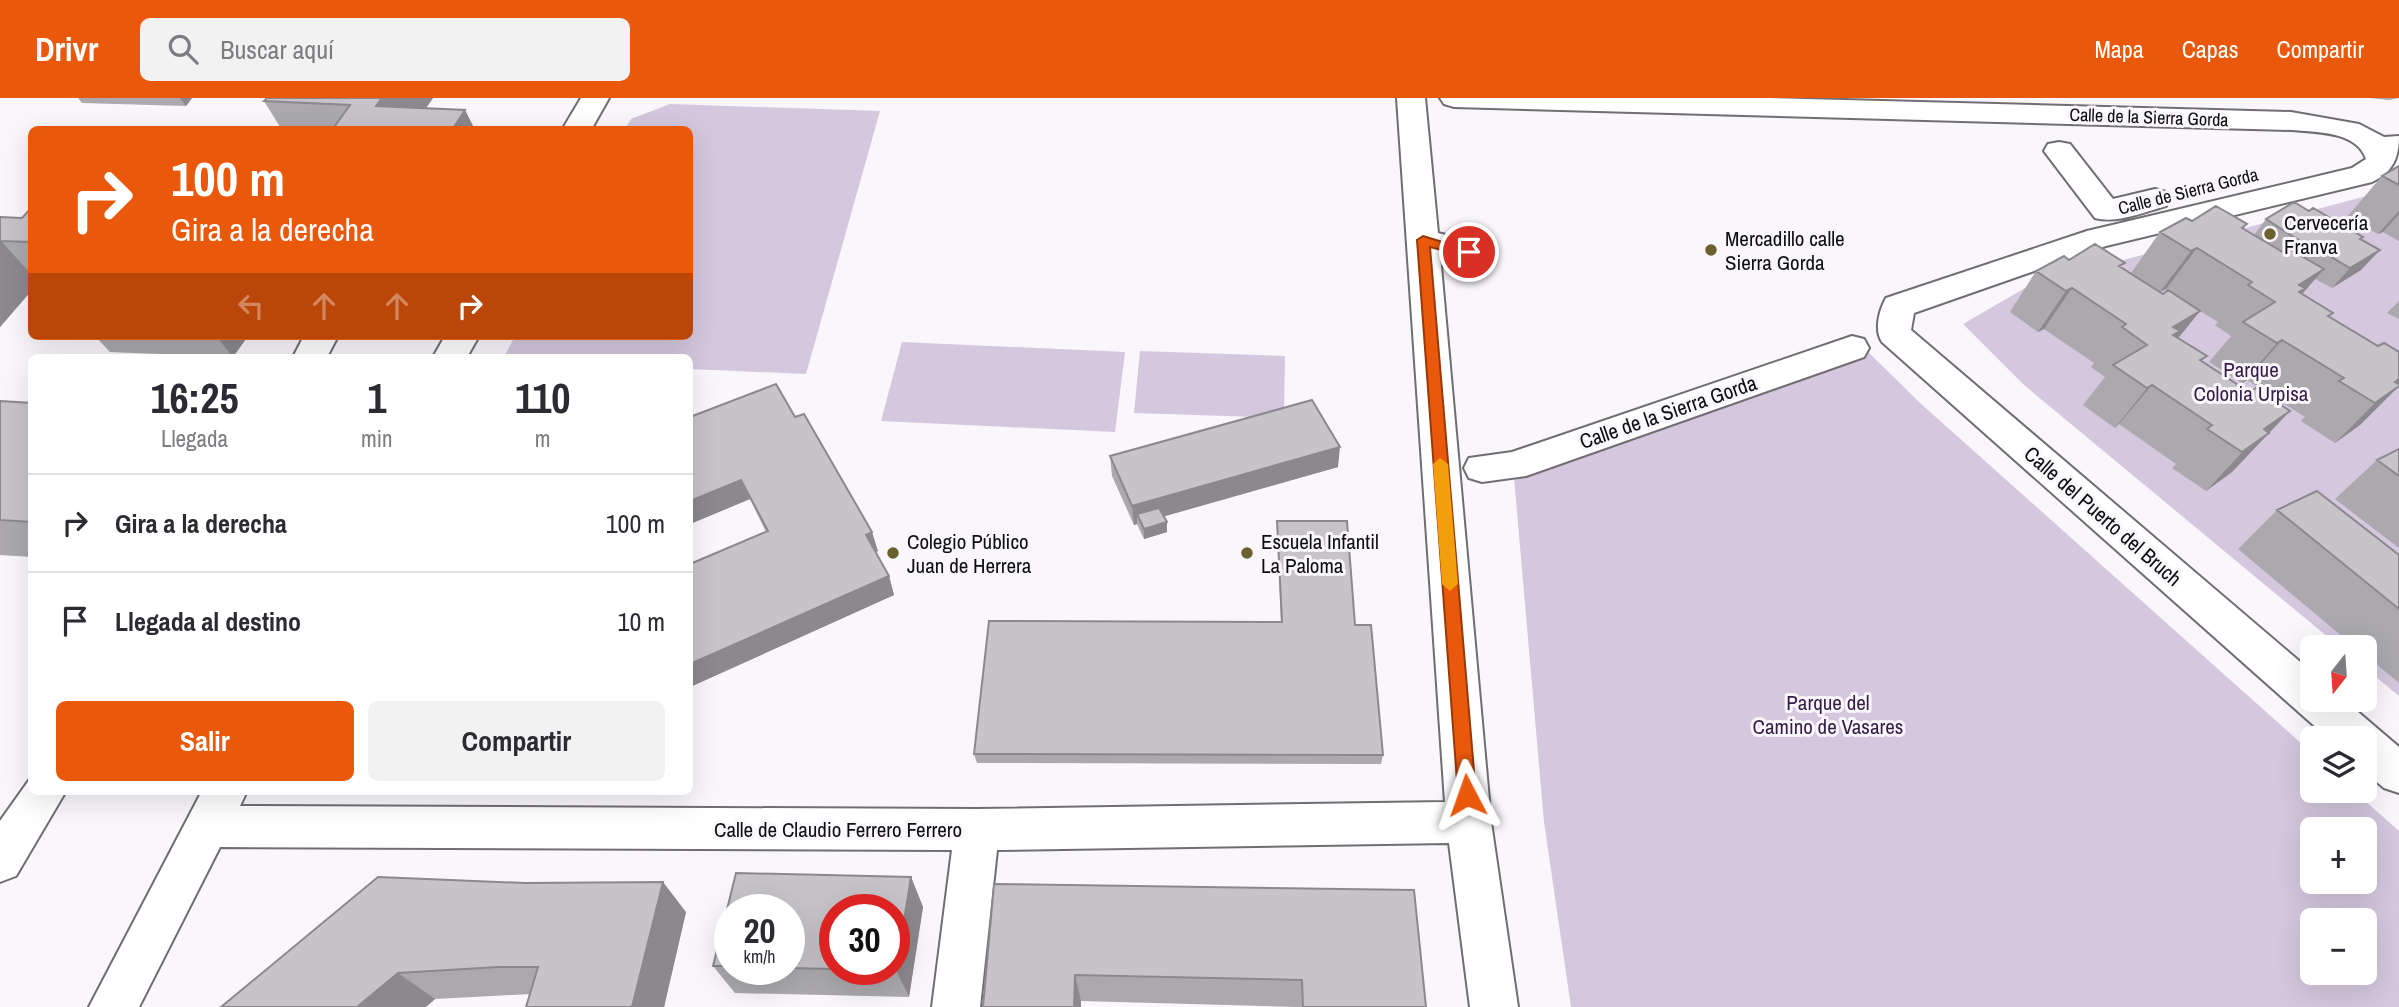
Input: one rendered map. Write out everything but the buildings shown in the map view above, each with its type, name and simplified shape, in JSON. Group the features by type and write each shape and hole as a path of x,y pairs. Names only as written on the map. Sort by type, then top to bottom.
{"street":[{"path":"578,126 595,98"},
{"path":"1411,98 1469,822 1494,1007"},
{"name":"Calle de la Sierra Gorda","path":"1454,98 1959,105 2291,121 2363,136 2389,155 2373,170 2361,175 2098,239 1898,306 1894,334"},
{"name":"Calle de Sierra Gorda","path":"2059,151 2106,211 2303,164"},
{"path":"1423,240 1469,252"},
{"name":"Calle del Puerto del Bruch","path":"1894,334 2300,688"},
{"name":"Calle de la Sierra Gorda","path":"1482,468 1513,466 1852,348"},
{"name":"Calle del Puerto del Bruch","path":"2328,712 2344,726"},
{"path":"2377,756 2399,775"},
{"path":"0,861 41,795"},
{"path":"113,1007 216,809"},
{"name":"Calle de Claudio Ferrero Ferrero","path":"216,809 977,830 1469,822"},
{"path":"956,1007 977,830"}],"green space":[{"path":"670,104 880,111 806,374 693,369 693,354 506,354 513,340 693,340 693,126 627,126 631,119"},
{"name":"Parque Colonia Urpisa","path":"2399,189 2399,696 2377,678 2377,635 2326,635 2024,385 1963,324 2032,284"},
{"path":"902,342 1125,352 1115,432 881,421"},
{"name":"Parque del Camino de Vasares","path":"1861,345 1919,402 2300,742 2300,803 2368,803 2399,831 2399,1007 1571,1007 1544,822 1513,466"},
{"path":"1140,351 1285,356 1284,418 1134,413"}],"slow traffic":[{"path":"1440,464 1450,584"}],"place":[{"name":"Cervecería Franva","path":"2270,234"},
{"name":"Mercadillo calle Sierra Gorda","path":"1711,250"},
{"name":"Colegio Público Juan de Herrera","path":"893,553"},
{"name":"Escuela Infantil La Paloma","path":"1247,553"}],"route":[{"path":"1467,795 1423,240 1469,252"}]}
